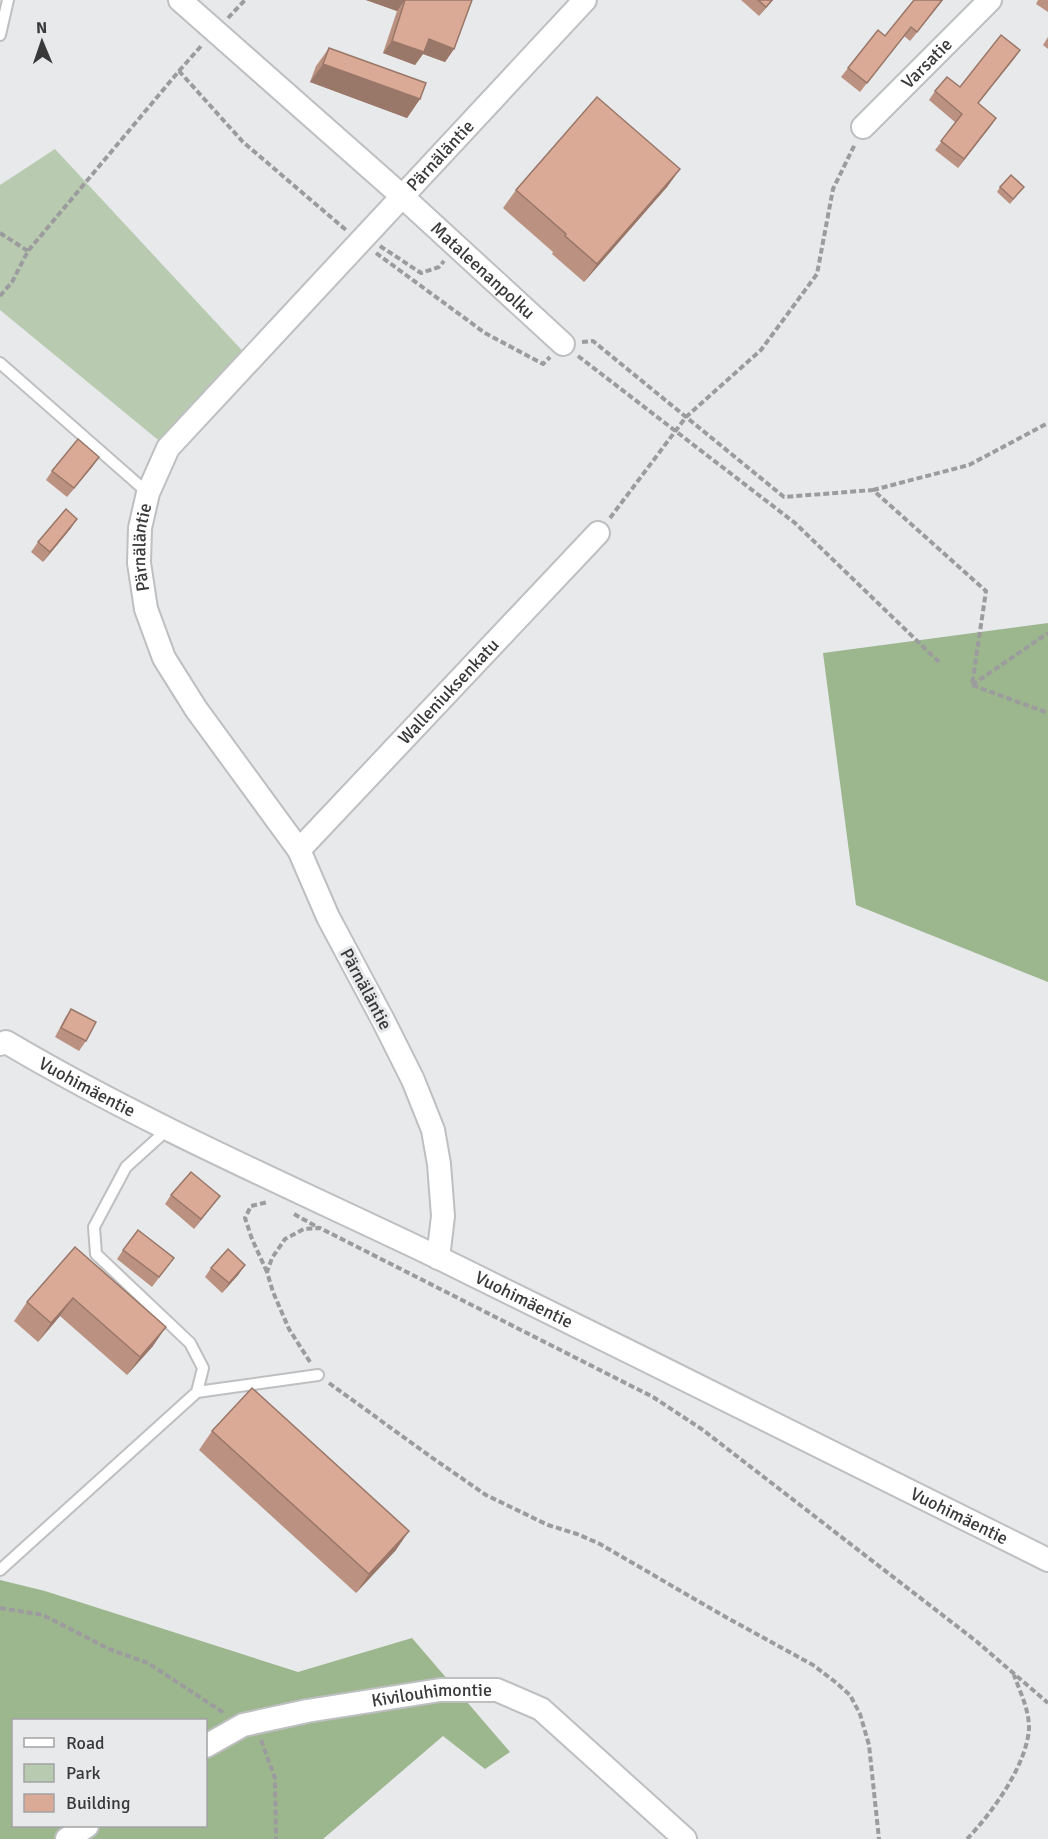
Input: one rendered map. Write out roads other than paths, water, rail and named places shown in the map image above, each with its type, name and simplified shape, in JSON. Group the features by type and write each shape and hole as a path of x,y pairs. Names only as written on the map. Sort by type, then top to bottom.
{"street":[{"name":"Mataleenanpolku","path":"180,0 403,197 563,345"},
{"name":"Pärnäläntie","path":"438,1258 443,1216 439,1164 433,1130 413,1080 328,917 299,850 196,709 164,658 146,609 139,563 140,528 148,493 168,448 364,241 585,0"},
{"name":"Varsatie","path":"863,127 990,0"},
{"name":"Walleniuksenkatu","path":"299,850 598,532"},
{"name":"Vuohimäentie","path":"2,1040 168,1128 438,1258 1048,1560"},
{"name":"Kivilouhimontie","path":"207,1745 243,1725 307,1711 440,1690 497,1690 541,1709 685,1839"},
{"path":"67,1839 85,1827"}],"lane":[{"path":"0,35 8,0"},
{"path":"0,363 148,493"},
{"path":"0,1570 197,1392 203,1368 190,1343 96,1254 94,1227 126,1167 168,1128"},
{"path":"197,1392 318,1375"}]}
